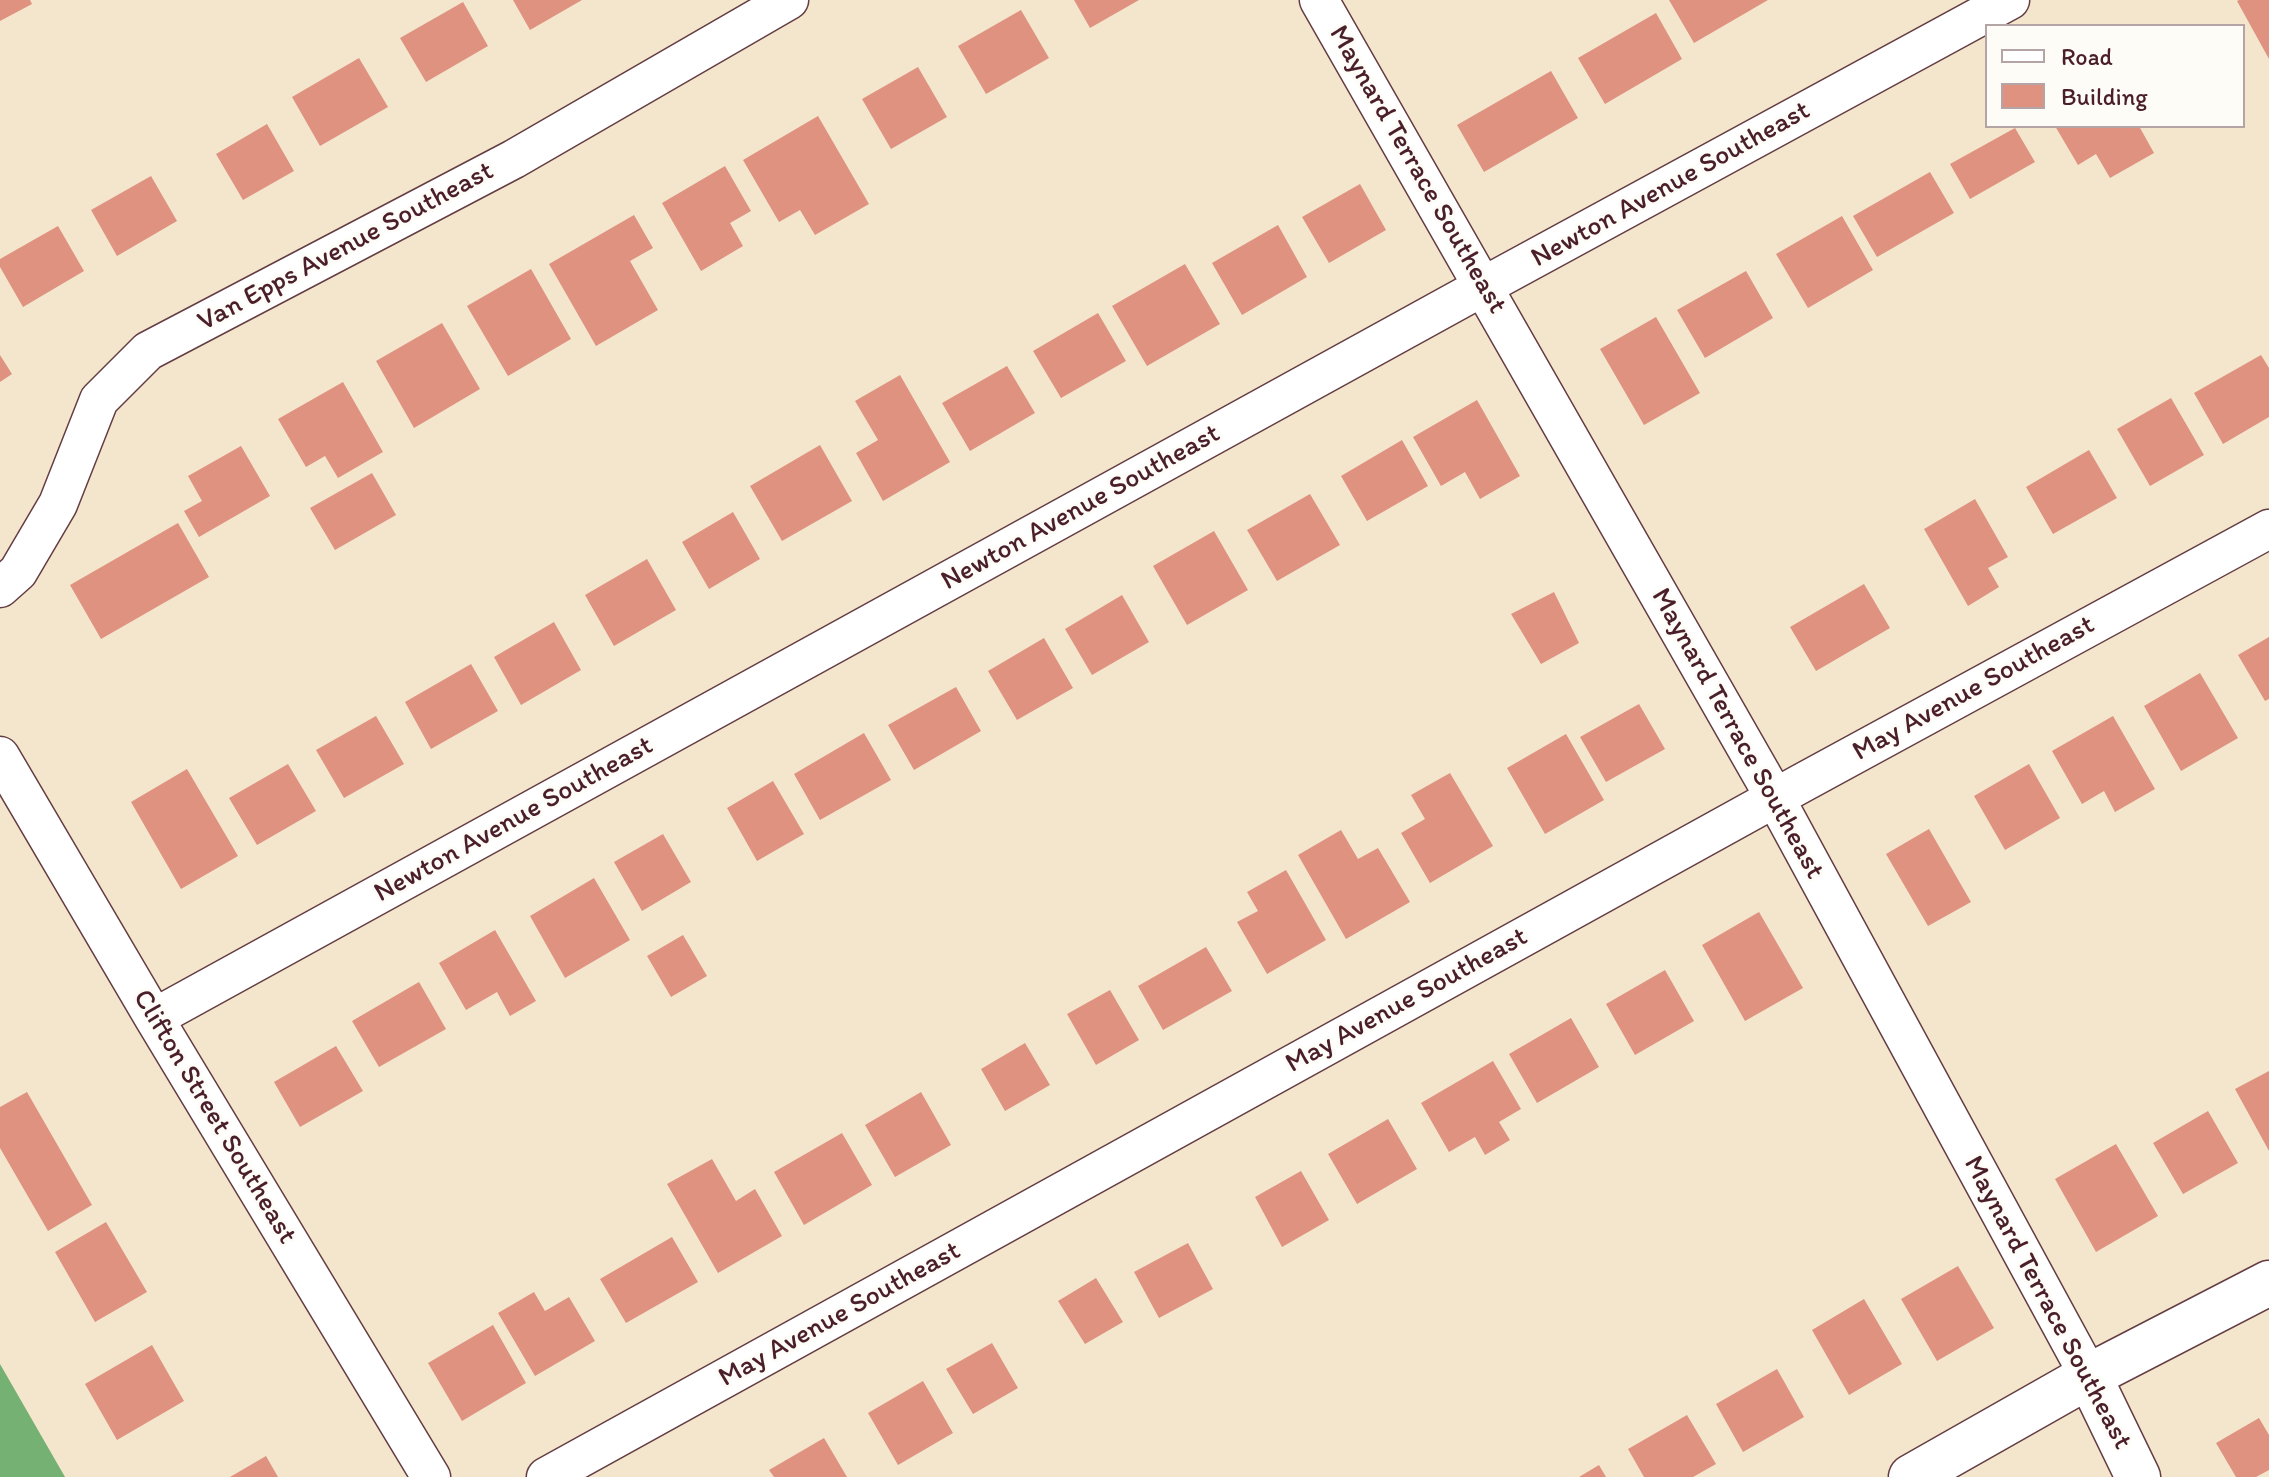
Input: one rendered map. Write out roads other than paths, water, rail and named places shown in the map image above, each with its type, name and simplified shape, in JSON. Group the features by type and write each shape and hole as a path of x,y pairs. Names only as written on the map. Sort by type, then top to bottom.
{"main road":[{"path":"1911,1477 2089,1376 2269,1283"},
{"name":"Maynard Terrace Southeast","path":"2089,1376 2138,1477"}],"street":[{"name":"Van Epps Avenue Southeast","path":"0,588 18,572 58,504 99,400 148,351 514,159 789,0"},
{"name":"Maynard Terrace Southeast","path":"1319,0 1775,798 2089,1376"},
{"name":"Newton Avenue Southeast","path":"154,1018 2010,0"},
{"name":"May Avenue Southeast","path":"546,1477 1775,798 2269,529"},
{"name":"Clifton Street Southeast","path":"0,756 431,1477"}]}
